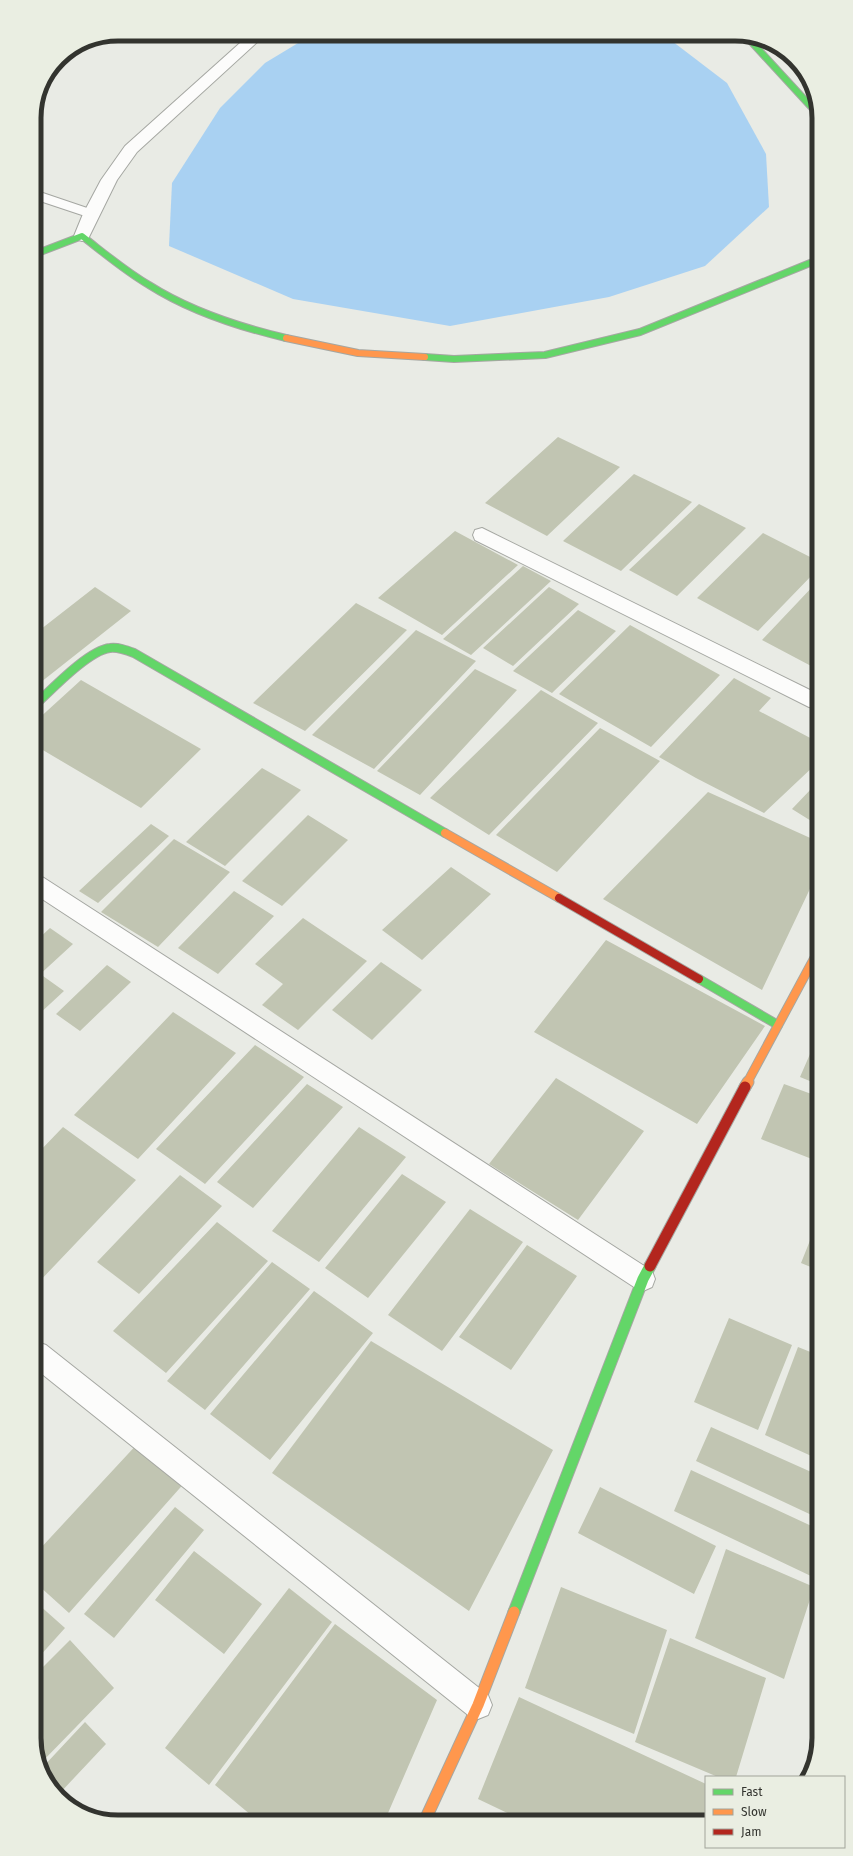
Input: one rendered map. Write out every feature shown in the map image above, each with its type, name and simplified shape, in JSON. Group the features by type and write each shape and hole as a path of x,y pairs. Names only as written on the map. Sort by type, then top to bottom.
{"street":[{"path":"41,251 82,236 91,214 109,180 131,149 250,41"},
{"path":"752,43 811,107"},
{"path":"82,236 134,276 184,304 260,332 358,353 454,359 544,355 640,332 784,275 812,262"},
{"path":"482,535 812,700"},
{"path":"41,700 93,656 106,648 121,648 134,653 778,1025"},
{"path":"41,887 643,1279"},
{"path":"427,1815 478,1705 643,1279 812,962"},
{"path":"41,1356 478,1705"}],"lane":[{"path":"41,196 91,214"}],"water":[{"path":"301,41 672,41 727,83 766,154 769,207 705,266 609,297 450,326 293,299 169,246 172,183 220,108 265,63"}],"building":[{"path":"558,437 620,467 547,536 485,503"},
{"path":"634,474 692,502 621,571 563,541"},
{"path":"699,504 746,528 677,596 629,570"},
{"path":"455,531 518,565 442,635 378,598"},
{"path":"763,533 812,558 812,575 758,631 697,598"},
{"path":"523,566 551,581 471,655 443,639"},
{"path":"95,587 131,611 41,682 41,629"},
{"path":"549,587 579,604 513,666 483,648"},
{"path":"812,587 812,666 762,640"},
{"path":"356,603 407,630 305,731 253,703"},
{"path":"578,610 616,631 552,693 513,671"},
{"path":"630,625 720,675 651,747 559,694"},
{"path":"416,630 476,661 374,769 312,735"},
{"path":"475,669 517,690 420,795 377,771"},
{"path":"734,678 771,698 759,711 812,739 812,768 764,813 659,757"},
{"path":"81,680 201,749 141,808 41,749 41,716"},
{"path":"541,690 598,723 489,835 430,798"},
{"path":"600,728 660,761 557,872 496,835"},
{"path":"262,768 301,790 225,866 186,842"},
{"path":"812,788 812,822 792,809"},
{"path":"708,792 812,839 812,885 762,990 603,899"},
{"path":"308,815 348,840 282,906 242,881"},
{"path":"151,824 169,836 98,903 79,891"},
{"path":"174,839 230,872 158,947 101,912"},
{"path":"451,867 491,894 422,960 382,930"},
{"path":"234,891 274,916 218,974 178,948"},
{"path":"303,918 367,961 298,1030 262,1005 283,984 255,964"},
{"path":"50,928 73,944 41,973 41,936"},
{"path":"606,940 765,1026 697,1124 534,1032"},
{"path":"381,962 422,990 372,1040 332,1010"},
{"path":"107,965 131,982 80,1031 56,1014"},
{"path":"43,976 64,991 41,1012 41,978"},
{"path":"173,1012 236,1053 138,1159 74,1115"},
{"path":"255,1045 304,1077 205,1184 156,1149"},
{"path":"812,1049 812,1082 800,1077"},
{"path":"556,1078 644,1131 578,1220 489,1164"},
{"path":"307,1084 343,1107 253,1208 217,1182"},
{"path":"784,1084 812,1094 812,1159 761,1139"},
{"path":"63,1127 136,1180 41,1280 41,1150"},
{"path":"359,1127 406,1157 319,1262 272,1231"},
{"path":"402,1174 446,1202 368,1298 325,1268"},
{"path":"180,1175 222,1206 139,1294 97,1262"},
{"path":"470,1209 523,1242 442,1351 388,1315"},
{"path":"217,1222 268,1261 166,1373 113,1331"},
{"path":"812,1236 812,1268 801,1263"},
{"path":"527,1245 577,1276 511,1370 459,1337"},
{"path":"272,1262 310,1289 205,1410 167,1381"},
{"path":"314,1291 373,1333 270,1460 210,1414"},
{"path":"729,1318 792,1345 758,1430 694,1402"},
{"path":"371,1341 553,1450 469,1611 272,1473"},
{"path":"798,1347 812,1353 812,1456 765,1435"},
{"path":"711,1427 812,1472 812,1515 696,1461"},
{"path":"140,1441 187,1480 69,1613 41,1588 41,1548"},
{"path":"691,1470 812,1526 812,1577 674,1511"},
{"path":"600,1487 716,1546 694,1594 578,1533"},
{"path":"175,1507 204,1530 114,1638 84,1614"},
{"path":"726,1549 812,1586 812,1593 784,1679 695,1638"},
{"path":"194,1551 262,1604 224,1654 155,1600"},
{"path":"561,1587 667,1630 634,1734 525,1688"},
{"path":"289,1588 332,1622 209,1785 165,1748"},
{"path":"41,1607 65,1628 41,1655"},
{"path":"335,1624 437,1700 387,1815 251,1815 215,1785"},
{"path":"670,1638 766,1678 736,1776 716,1776 635,1742"},
{"path":"70,1640 114,1688 44,1760 41,1738 41,1669"},
{"path":"519,1697 705,1784 705,1815 512,1815 478,1799"},
{"path":"85,1722 106,1744 62,1791 54,1781 46,1764"}],"traffic: fast":[{"path":"752,43 811,107"},
{"path":"41,252 82,236 133,275 168,296 206,314 247,328 286,338"},
{"path":"425,357 454,359 545,355 640,332 812,262"},
{"path":"41,699 80,664 89,657 107,648 114,648 134,653 445,833"},
{"path":"699,979 778,1025"},
{"path":"514,1612 643,1279 650,1266"}],"traffic: slow":[{"path":"286,338 358,353 425,357"},
{"path":"445,833 559,898"},
{"path":"745,1087 812,962"},
{"path":"427,1815 478,1705 514,1612"}],"traffic: jam":[{"path":"559,898 699,979"},
{"path":"650,1266 745,1087"}]}
